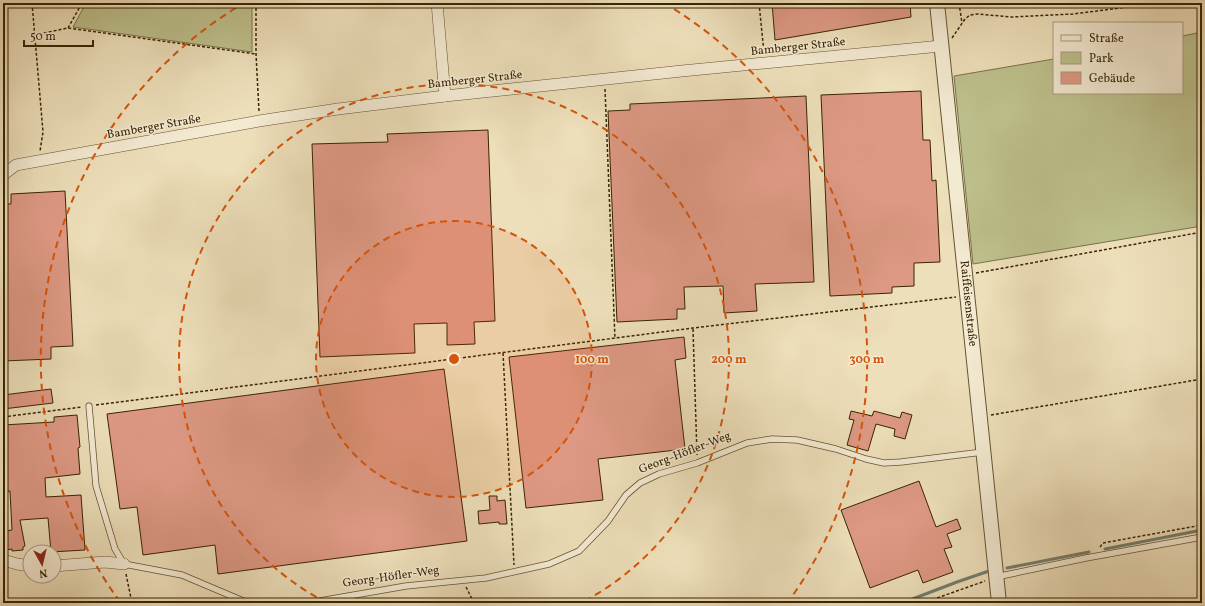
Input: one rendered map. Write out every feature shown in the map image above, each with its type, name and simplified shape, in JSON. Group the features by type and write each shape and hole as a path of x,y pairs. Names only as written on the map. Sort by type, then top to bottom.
{"street":[{"path":"437,3 445,96"},
{"name":"Raiffeisenstraße","path":"936,3 999,603"},
{"name":"Bamberger Straße","path":"3,175 16,165 259,121 338,109 605,79 941,46"},
{"path":"3,560 22,565"},
{"path":"62,565 105,562 124,564"}],"lane":[{"path":"89,406 96,486 115,549 124,564 182,575 248,603"},
{"name":"Georg-Höfler-Weg","path":"308,603 406,586 486,578 549,564 579,551 608,521 626,495 640,483 659,474 697,463 747,443 772,438 797,440 836,449 884,463 983,452"},
{"path":"996,577 1202,537"}],"path":[{"path":"32,3 43,132 40,149 42,160"},
{"path":"68,28 82,3"},
{"path":"256,3 256,54 259,121"},
{"path":"758,3 765,63"},
{"path":"959,3 962,23"},
{"path":"941,46 951,40 965,19 970,15 978,14 1011,17 1072,14 1130,4 1159,3"},
{"path":"34,35 68,28 256,54"},
{"path":"605,79 615,338"},
{"path":"964,275 1202,232"},
{"path":"3,417 693,328 967,295"},
{"path":"693,328 697,463"},
{"path":"503,353 514,572"},
{"path":"979,417 1202,379"},
{"path":"1093,557 1103,544 1202,525"},
{"path":"124,564 132,603"},
{"path":"923,603 996,577"},
{"path":"464,580 474,603"}],"green space":[{"path":"86,3 252,3 252,52 73,27"},
{"path":"1202,32 1202,226 973,264 954,76 1053,59 1053,94 1183,94 1183,36"}],"building":[{"path":"772,3 910,3 911,17 775,40"},
{"path":"921,91 923,140 930,140 932,181 936,180 940,262 914,263 914,286 892,287 892,293 830,296 821,95"},
{"path":"806,96 814,282 755,284 757,311 724,313 723,286 684,287 685,309 677,309 677,319 617,322 608,111 630,110 630,104"},
{"path":"488,130 495,321 474,322 475,344 447,345 447,323 414,324 415,353 320,357 312,144 388,142 387,134"},
{"path":"65,191 73,346 51,347 51,359 3,361 3,204 11,204 11,194"},
{"path":"684,337 686,358 675,360 685,449 598,459 603,500 526,508 509,357"},
{"path":"444,369 467,541 218,574 215,545 143,555 137,507 120,509 107,414"},
{"path":"51,389 53,403 3,409 3,395"},
{"path":"851,411 872,416 874,411 900,418 902,412 912,415 905,439 894,436 895,429 876,424 868,451 847,445 854,420 849,419"},
{"path":"77,415 80,447 78,448 80,474 45,478 46,497 81,495 85,550 62,551 62,544 50,544 48,518 20,520 25,544 22,544 22,550 12,551 12,549 3,549 3,535 6,535 5,531 12,530 10,491 5,492 3,425 54,422 54,417"},
{"path":"919,481 936,527 957,519 961,529 947,534 952,547 944,549 953,572 923,583 918,570 870,588 841,510"},
{"path":"489,496 497,496 497,501 505,500 507,524 499,524 499,522 479,524 478,511 490,510"}],"waterway":[{"path":"1105,549 1202,530"},
{"path":"1007,568 1089,552"},
{"path":"902,603 989,571"}]}
